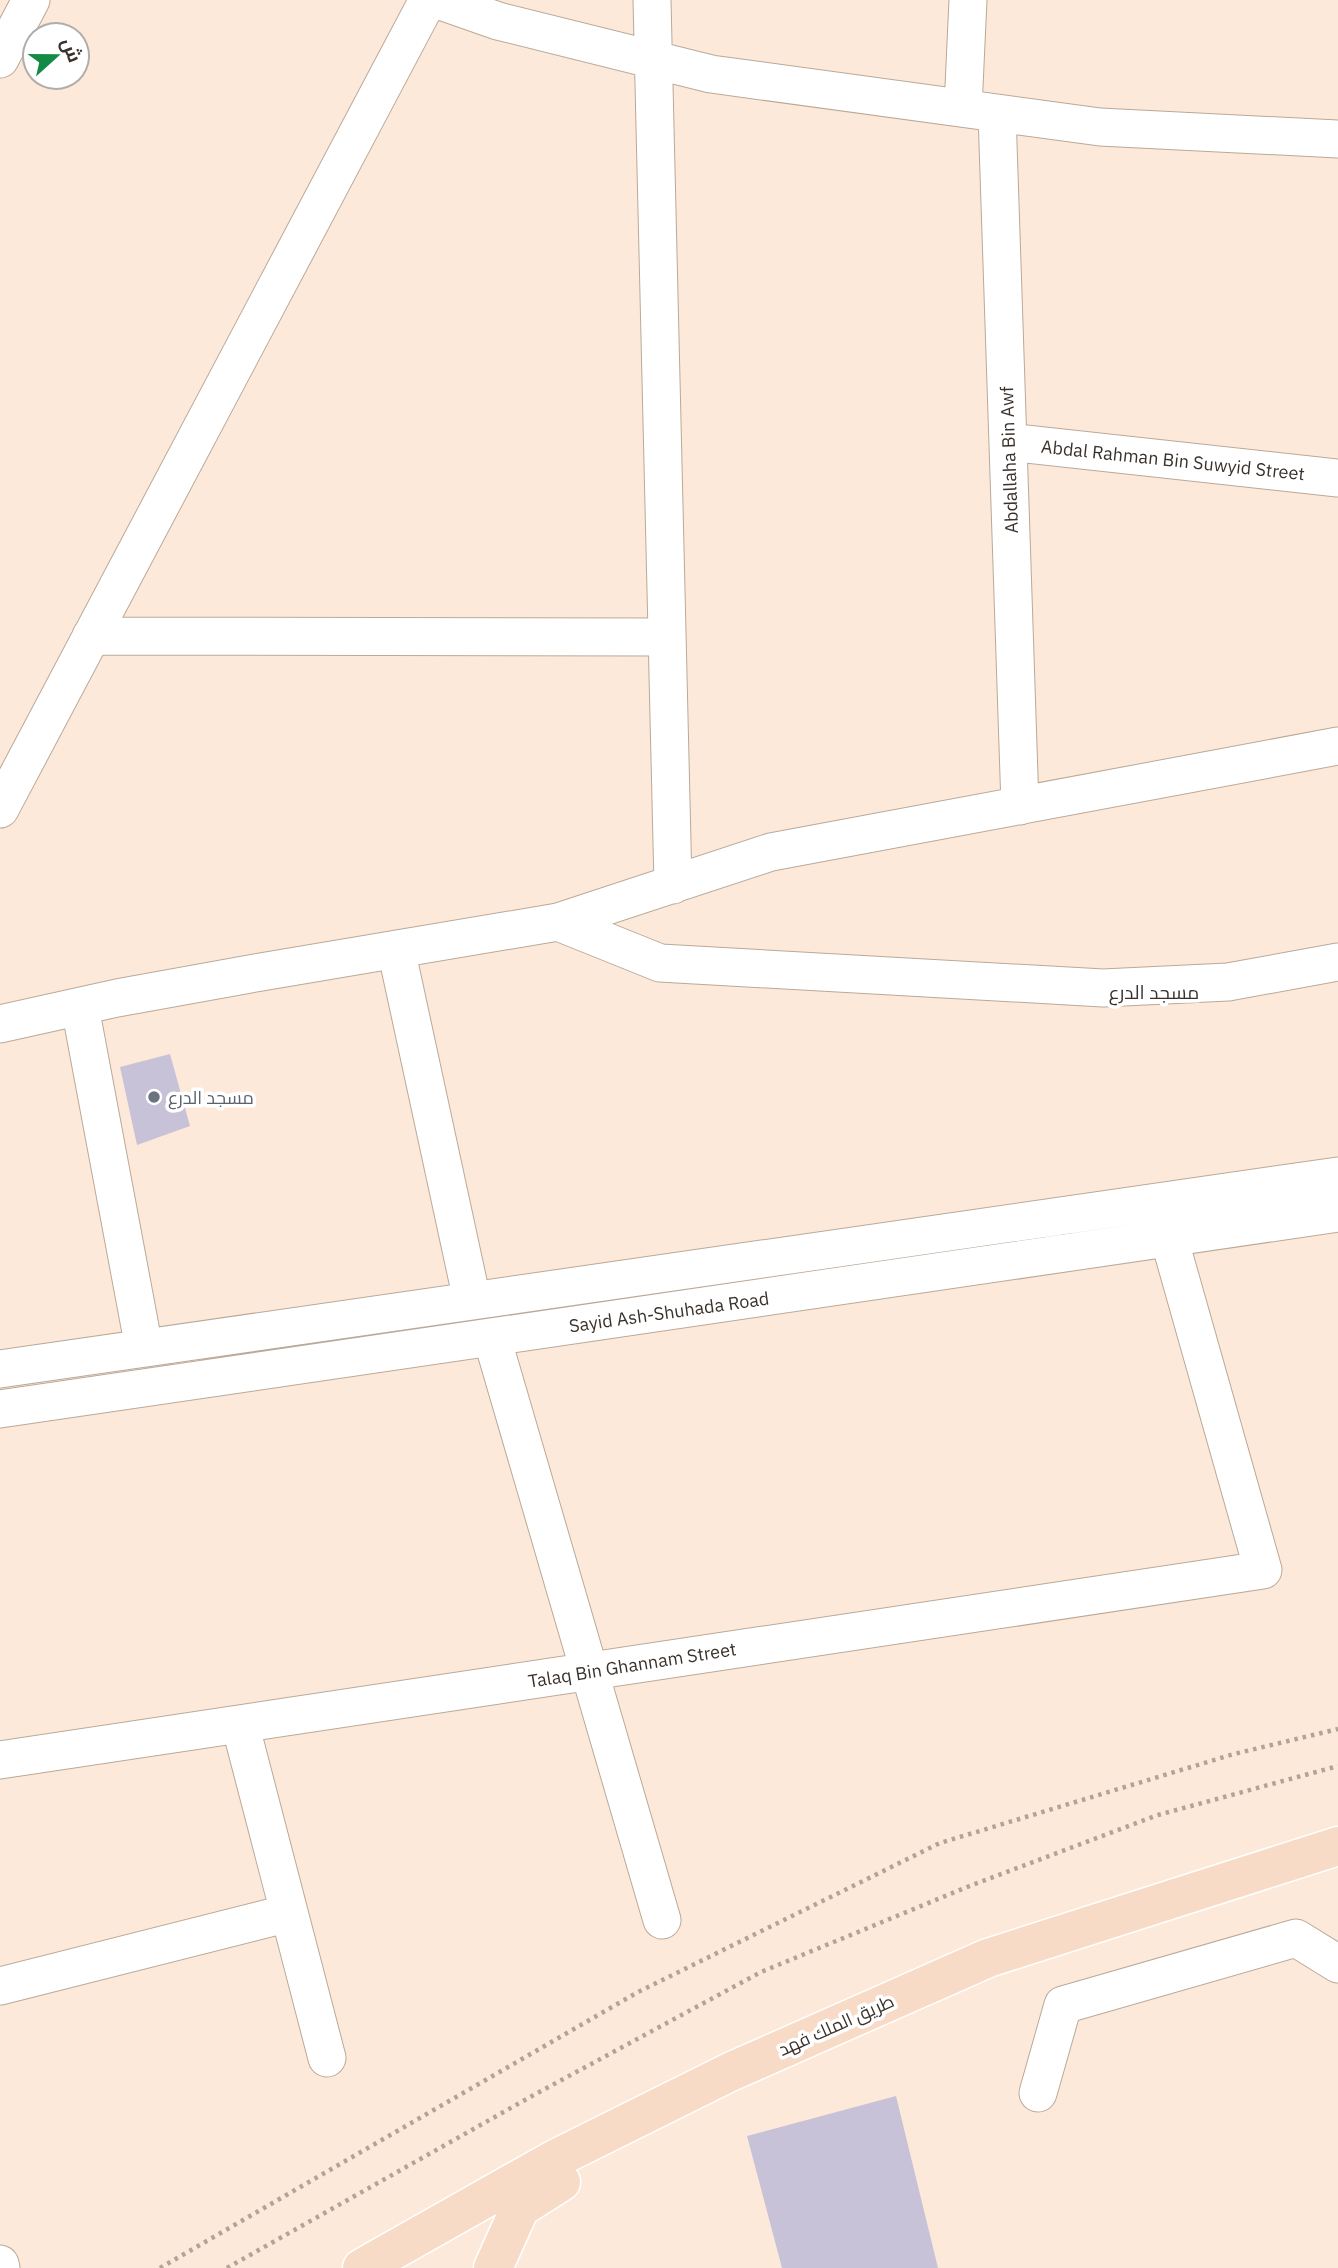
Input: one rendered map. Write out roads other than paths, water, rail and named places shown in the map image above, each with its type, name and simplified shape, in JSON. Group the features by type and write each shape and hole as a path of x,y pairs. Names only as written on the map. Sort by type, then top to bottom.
{"main road":[{"name":"طريق الملك فهد","path":"362,2268 555,2159 730,2072 988,1958 1338,1846"},
{"path":"494,2268 520,2208 730,2072"}],"street":[{"path":"0,59 32,0"},
{"path":"0,809 428,0"},
{"path":"438,0 499,21 711,74 1100,127 1338,139"},
{"path":"652,0 673,885"},
{"name":"Abdallaha Bin Awf","path":"968,0 1008,442 1020,806"},
{"name":"Abdal Rahman Bin Suwyid Street","path":"1008,442 1338,478"},
{"path":"91,636 667,637"},
{"path":"0,1024 261,972 558,922 771,852 1338,746"},
{"path":"558,922 660,962 1089,987 1228,982 1338,962"},
{"path":"396,949 472,1300"},
{"path":"80,1007 144,1348"},
{"path":"0,1368 1338,1176"},
{"name":"Sayid Ash-Shuhada Road","path":"0,1409 1338,1213"},
{"name":"Talaq Bin Ghannam Street","path":"0,1760 1263,1570 1169,1238"},
{"path":"492,1338 662,1920"},
{"path":"240,1724 327,2058"},
{"path":"0,1986 289,1913"},
{"path":"1038,2092 1063,2005 1296,1938 1338,1964"}],"place":[{"name":"مسجد الدرع","path":"154,1097"}],"district":[{"name":"مسجد الدرع","path":"1154,992"}]}
